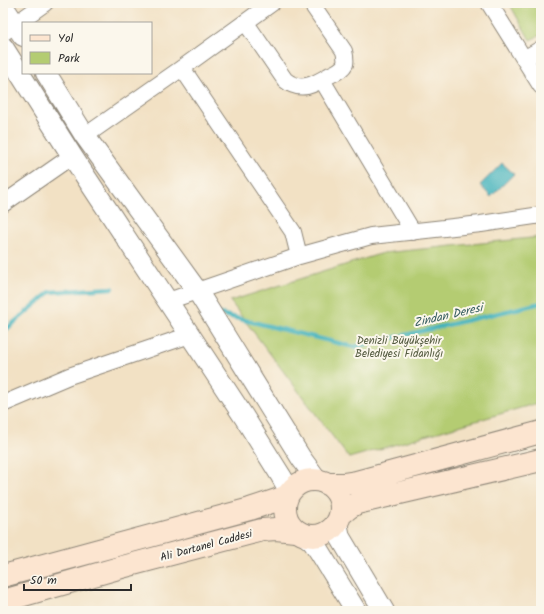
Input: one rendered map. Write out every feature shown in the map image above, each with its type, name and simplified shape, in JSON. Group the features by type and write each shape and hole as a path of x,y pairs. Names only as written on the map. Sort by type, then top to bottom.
{"main road":[{"path":"299,533 289,524 285,515 284,505 288,494 300,483 309,480 343,484 356,482 541,432"},
{"name":"Ali Dartanel Caddesi","path":"3,601 262,530 276,529 313,537 323,535 331,530 338,519 350,507 357,503 541,460"},
{"path":"323,482 334,490 339,497 341,506 338,519"},
{"path":"3,576 242,511 274,501 288,494"}],"street":[{"path":"24,22 45,3"},
{"path":"85,136 246,23 272,3"},
{"path":"246,23 285,80 290,84 302,87 316,84 340,70 345,64 345,55 344,51 311,3"},
{"path":"489,3 541,86"},
{"path":"3,6 14,31 22,24"},
{"path":"3,47 72,156 278,470 288,494"},
{"path":"524,59 541,49"},
{"path":"182,68 293,232 299,256"},
{"path":"47,74 85,136 198,292 301,458 323,482"},
{"path":"322,80 413,232"},
{"path":"3,204 72,156"},
{"path":"168,302 299,256 371,236 481,224 541,215"},
{"path":"3,404 69,376 190,335"},
{"path":"338,519 337,530 340,537 384,611"},
{"path":"299,533 312,541 320,551 356,611"}],"green space":[{"path":"509,3 541,3 541,35 530,40"},
{"name":"Denizli Büyükşehir Belediyesi Fidanlığı","path":"541,237 541,402 349,458 230,301 383,253"}],"water":[{"path":"502,163 514,174 491,197 480,185"}],"waterway":[{"name":"Zindan Deresi","path":"3,332 50,292 112,288"},
{"name":"Zindan Deresi","path":"220,314 354,347 541,303"}]}
